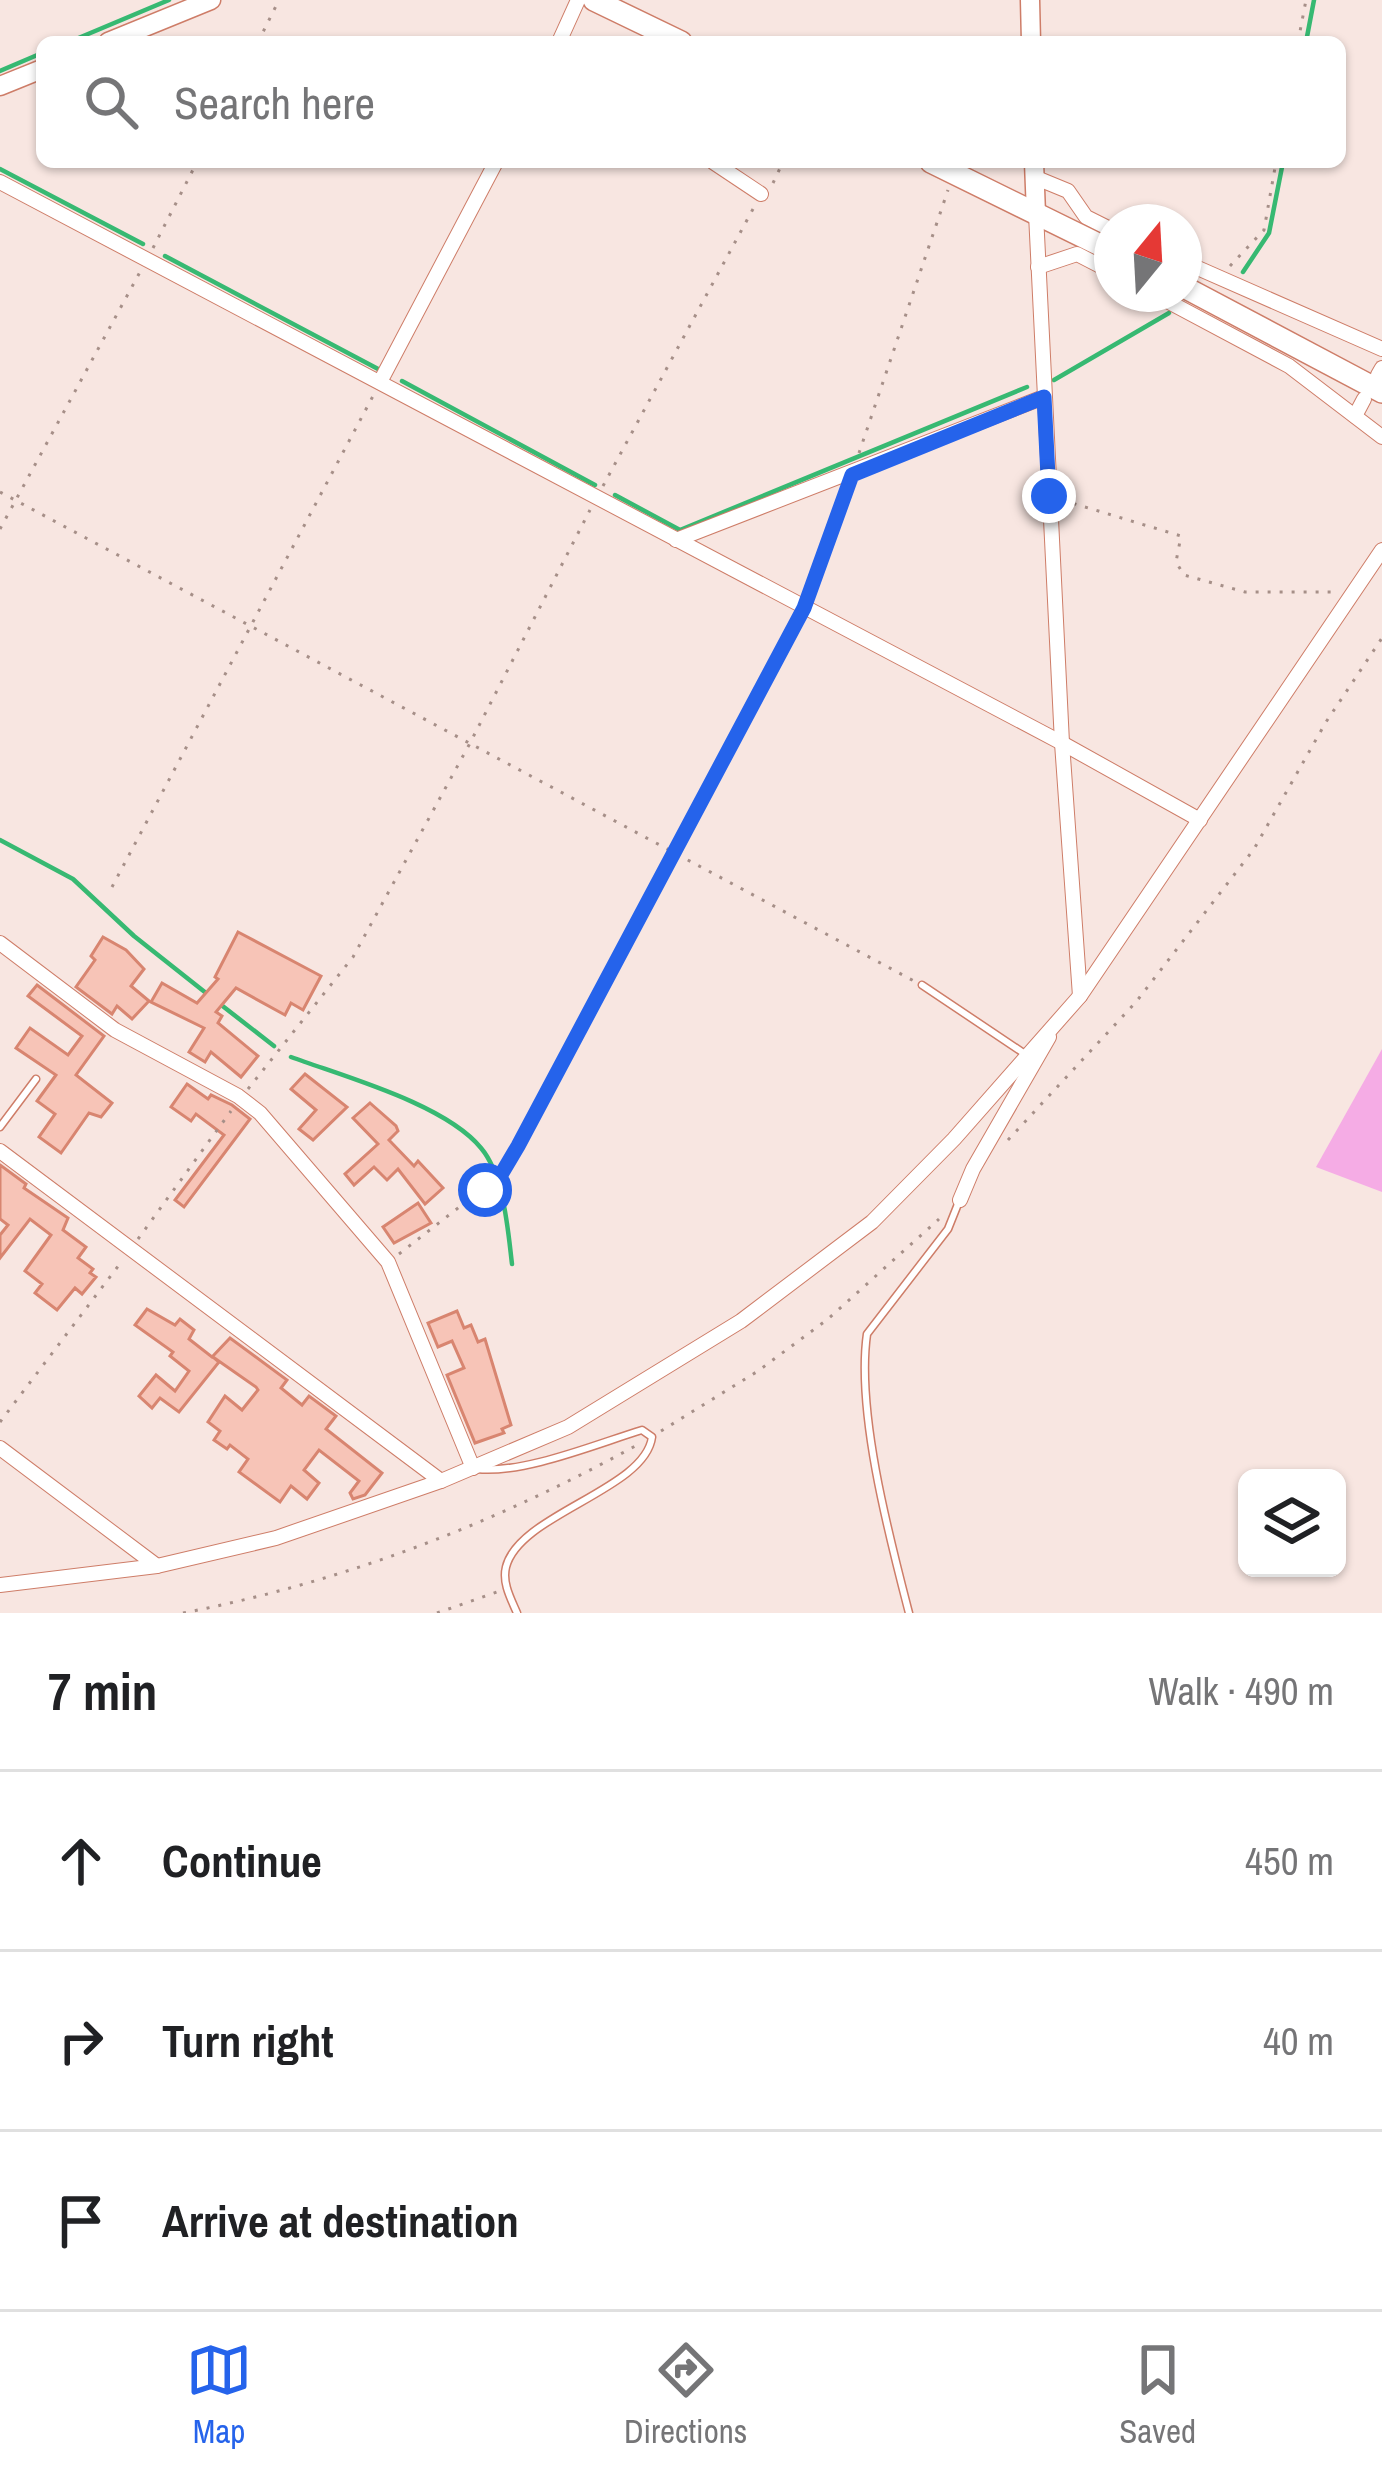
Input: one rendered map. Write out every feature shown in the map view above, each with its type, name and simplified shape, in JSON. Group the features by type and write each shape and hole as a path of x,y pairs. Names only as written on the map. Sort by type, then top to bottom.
{"main road":[{"path":"594,0 669,36"},
{"path":"944,168 1094,242"},
{"path":"1202,296 1377,383"}],"street":[{"path":"123,36 211,0"},
{"path":"562,36 578,0"},
{"path":"1030,0 1031,36"},
{"path":"0,86 36,71"},
{"path":"380,382 493,168"},
{"path":"722,168 761,194"},
{"path":"1034,170 1062,743 1080,996"},
{"path":"1034,170 1068,191 1094,221"},
{"path":"0,182 1200,820"},
{"path":"1038,267 1077,254 1094,263"},
{"path":"1202,270 1382,349"},
{"path":"1188,312 1289,366 1382,436"},
{"path":"1354,416 1377,383"},
{"path":"676,540 1044,397"},
{"path":"0,1585 157,1566 276,1538 441,1481 568,1426 742,1321 872,1222 1080,996 1382,550"},
{"path":"0,943 115,1030 260,1112 388,1262 473,1468"},
{"path":"960,1200 1060,1016"},
{"path":"0,1151 441,1481"},
{"path":"0,1448 157,1566"}],"lane":[{"path":"922,985 1025,1054"},
{"path":"0,1127 36,1079"},
{"path":"909,1613 893,1554 869,1420 864,1355 867,1334 948,1229 960,1200"},
{"path":"473,1468 491,1470 527,1463 642,1430 652,1437 648,1451 616,1480 539,1528 506,1563 505,1581 517,1613"}],"path":[{"path":"261,36 279,0"},
{"path":"1299,36 1306,0"},
{"path":"0,529 193,168"},
{"path":"275,1054 353,957 761,194 781,168"},
{"path":"1219,278 1264,230 1275,168"},
{"path":"388,1262 502,1173 804,608 954,173"},
{"path":"112,887 380,382"},
{"path":"0,492 922,985"},
{"path":"1049,496 1181,536 1176,562 1184,575 1245,592 1353,592"},
{"path":"998,1152 1136,1003 1254,849 1326,722 1382,638"},
{"path":"183,1613 272,1596 498,1517 652,1437 758,1371 828,1319 960,1200"},
{"path":"437,1613 496,1593 505,1581"}],"shaded area":[{"path":"1382,1049 1382,1192 1316,1167"}],"building":[{"path":"238,932 321,976 303,1010 291,1003 285,1015 236,988 216,1012 222,1016 218,1023 258,1056 241,1077 211,1052 205,1062 189,1052 204,1028 151,1002 162,983 197,1003 218,979"},
{"path":"103,937 126,950 144,969 131,986 149,1001 132,1019 117,1006 112,1014 76,987 95,960 91,956"},
{"path":"37,985 104,1036 76,1075 112,1103 101,1117 89,1113 61,1153 39,1137 55,1114 37,1101 56,1075 16,1048 30,1028 68,1055 82,1036 28,996"},
{"path":"305,1074 347,1107 313,1140 299,1129 316,1110 291,1089"},
{"path":"187,1084 250,1119 184,1207 175,1200 224,1135 196,1114 191,1121 171,1107"},
{"path":"370,1103 396,1126 398,1131 389,1140 443,1188 425,1204 398,1169 387,1180 374,1167 354,1185 345,1174 378,1144 353,1118"},
{"path":"0,1165 68,1218 63,1230 86,1247 78,1258 96,1277 82,1294 75,1288 57,1310 35,1293 42,1284 25,1271 51,1235 30,1219 0,1258 0,1235 8,1225 0,1219"},
{"path":"418,1203 431,1223 394,1243 383,1227"},
{"path":"147,1309 175,1325 180,1319 194,1330 189,1339 212,1357 230,1338 287,1380 281,1388 302,1405 309,1396 336,1416 326,1429 382,1473 365,1495 353,1499 350,1493 359,1481 319,1450 304,1470 319,1483 307,1499 291,1486 280,1502 239,1472 248,1459 214,1440 220,1431 208,1422 225,1396 242,1410 256,1387 213,1357 219,1362 179,1412 160,1398 152,1408 139,1396 156,1375 175,1391 189,1371 170,1356 173,1352 135,1325"},
{"path":"457,1311 464,1328 471,1325 478,1342 485,1339 511,1425 502,1429 504,1433 475,1443 447,1375 464,1368 452,1341 438,1347 428,1323"}],"waterway":[{"path":"83,36 169,0"},
{"path":"1307,36 1314,0"},
{"path":"0,71 36,56"},
{"path":"1243,272 1269,233 1282,168"},
{"path":"0,169 143,244"},
{"path":"165,256 380,370"},
{"path":"1054,380 1169,313"},
{"path":"402,381 595,485"},
{"path":"615,495 680,530 1027,387"},
{"path":"0,840 73,879 206,993"},
{"path":"220,1004 274,1046"},
{"path":"291,1057 393,1093 465,1132 495,1173 512,1264"}],"route":[{"path":"485,1190 518,1146 804,608 852,475 1044,397 1049,496"}]}
